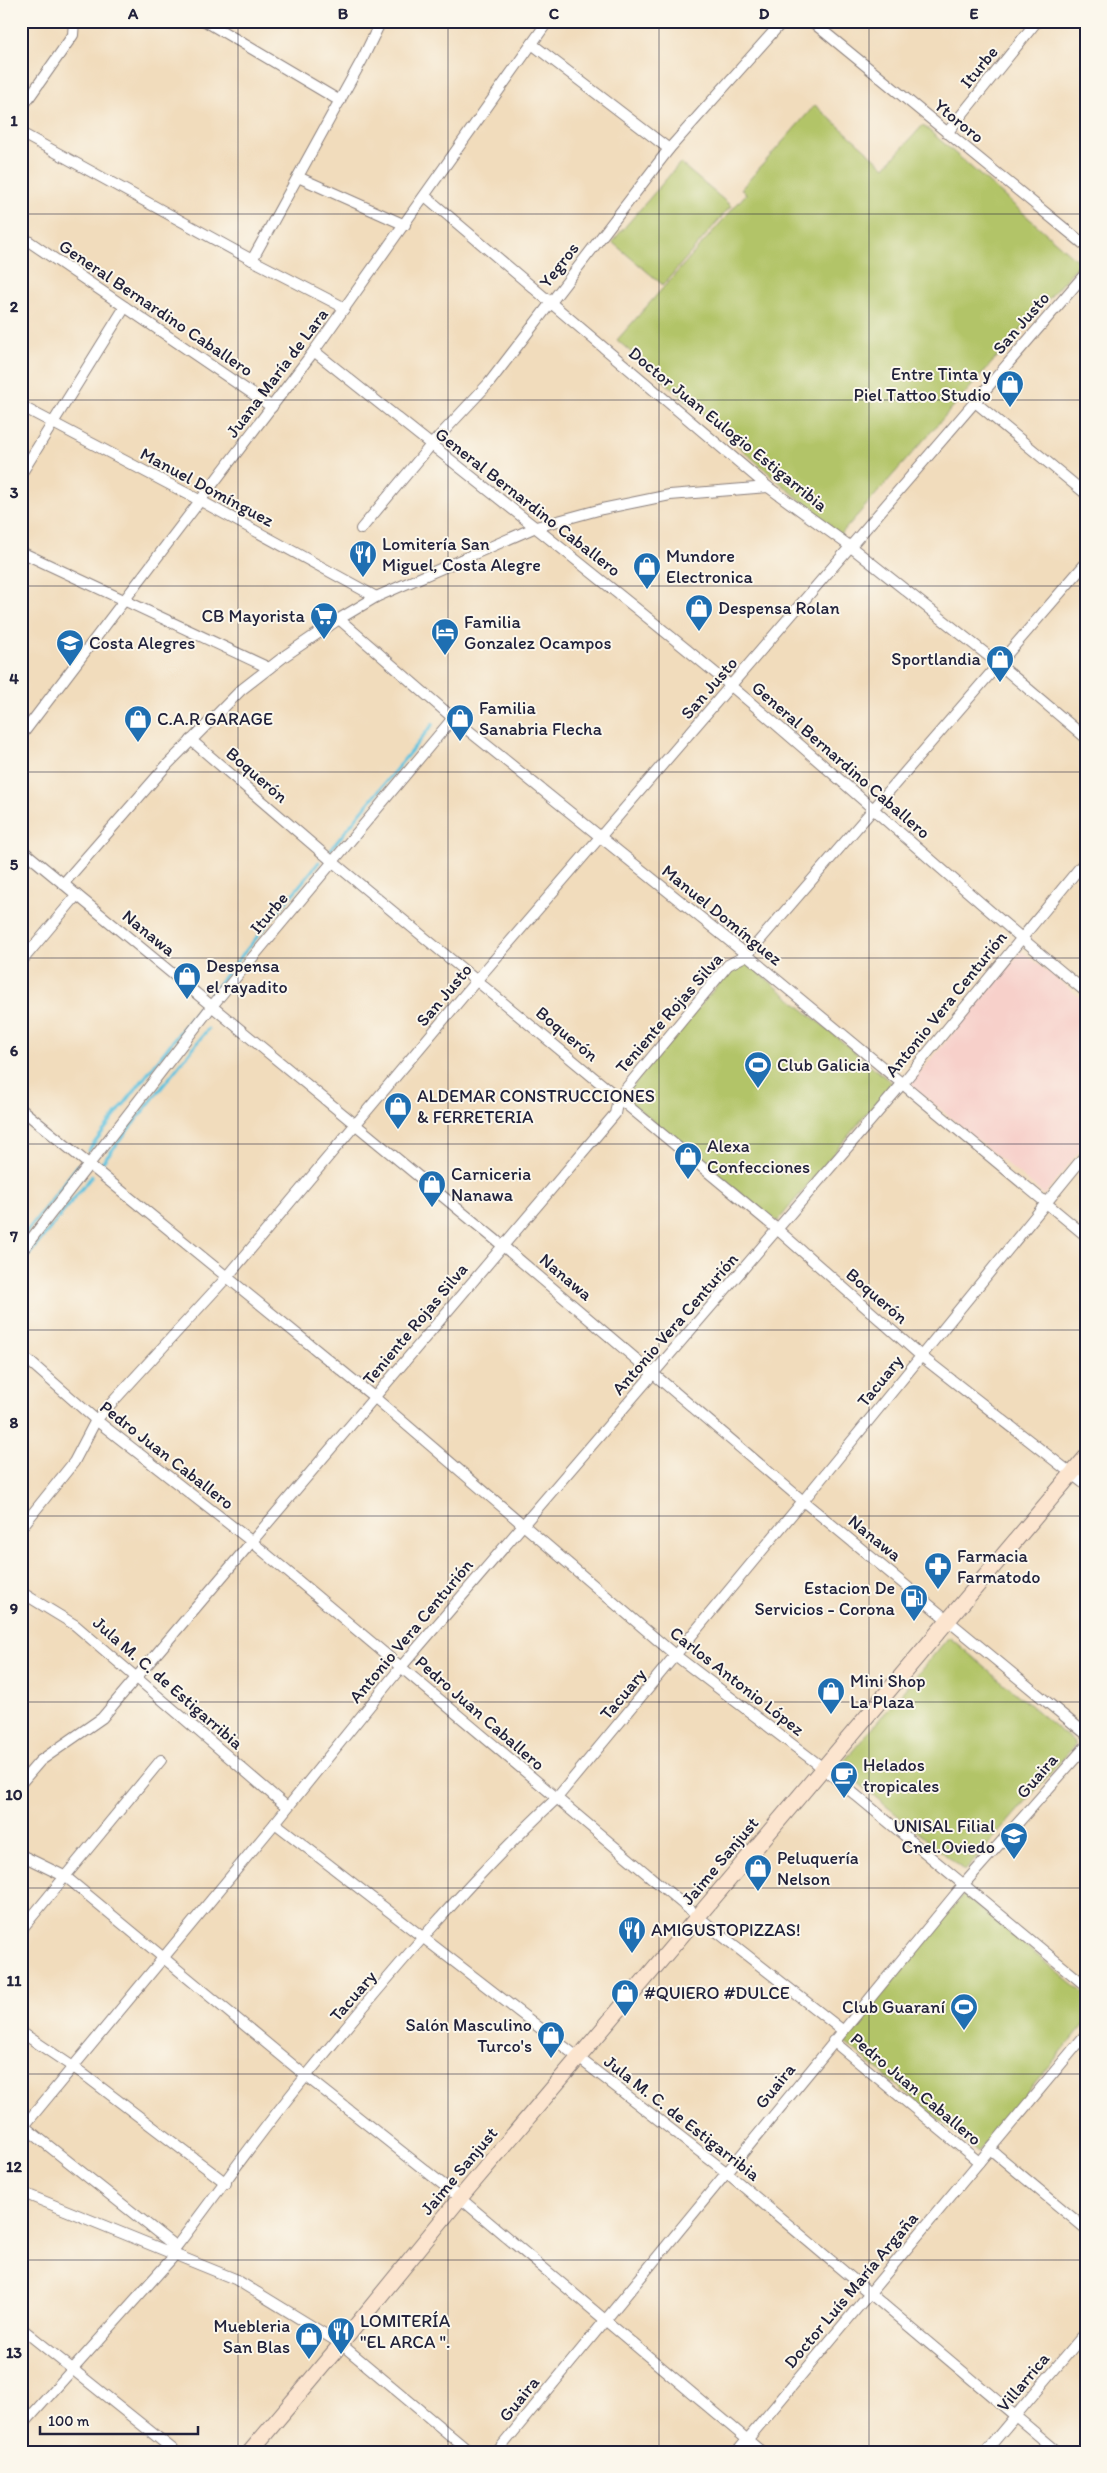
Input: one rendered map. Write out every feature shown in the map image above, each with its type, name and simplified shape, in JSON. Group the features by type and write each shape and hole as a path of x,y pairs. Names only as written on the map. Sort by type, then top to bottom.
{"main road":[{"name":"Jaime Sanjust","path":"250,2452 460,2198 1086,1457"}],"street":[{"path":"21,109 73,34 74,21"},
{"path":"205,21 340,101"},
{"path":"252,260 340,101 381,21"},
{"name":"Juana María de Lara","path":"21,736 314,351 405,226 548,21"},
{"name":"Yegros","path":"361,529 431,445 489,383 669,149 783,21"},
{"name":"Ytororo","path":"811,21 1086,246"},
{"name":"Iturbe","path":"947,133 1037,21"},
{"path":"532,44 669,149"},
{"path":"21,133 252,260 345,308"},
{"path":"298,177 405,226"},
{"name":"Doctor Juan Eulogio Estigarribia","path":"425,196 768,487 851,547 1000,665 1086,738"},
{"name":"General Bernardino Caballero","path":"21,236 272,407"},
{"name":"San Justo","path":"21,1528 74,1462 96,1420 228,1276 476,981 732,687 1086,273"},
{"path":"21,474 126,307"},
{"name":"General Bernardino Caballero","path":"314,351 536,527 732,687 1020,938 1086,992"},
{"path":"975,402 1086,494"},
{"name":"Manuel Domínguez","path":"21,406 201,501 376,597"},
{"path":"63,884 191,740 241,690 339,618 376,597 536,527 602,509 670,495 768,487"},
{"path":"21,552 269,668"},
{"name":"Teniente Rojas Silva","path":"21,1783 40,1761 102,1718 615,1114 618,1098 728,964 746,955 1000,665 1086,563"},
{"name":"Manuel Domínguez","path":"339,618 453,718 746,955 1086,1236"},
{"name":"Iturbe","path":"21,1252 212,1006 453,718"},
{"name":"Boquerón","path":"191,740 333,862 778,1230 921,1356 1086,1485"},
{"name":"Nanawa","path":"21,849 503,1246 804,1501 1086,1734"},
{"name":"Antonio Vera Centurión","path":"22,2125 73,2067 275,1823 401,1667 902,1084 1086,860"},
{"path":"21,962 77,895"},
{"name":"Carlos Antonio López","path":"21,1109 374,1397 676,1656 823,1768 1086,1986"},
{"name":"Tacuary","path":"21,2427 175,2251 306,2076 424,1938 517,1836 556,1800 804,1501 1086,1154"},
{"name":"Pedro Juan Caballero","path":"29,1361 96,1420 251,1541 556,1800 697,1916 842,2030"},
{"name":"Jula M. C. de Estigarribia","path":"21,1592 75,1625 287,1807"},
{"name":"Guaira","path":"497,2452 842,2030 964,1884 1086,1746"},
{"path":"21,1930 161,1760"},
{"name":"Jula M. C. de Estigarribia","path":"275,1823 726,2172 1058,2452"},
{"path":"21,1855 66,1877 306,2076 460,2198 606,2318 762,2452"},
{"path":"21,2032 73,2067 226,2183"},
{"name":"Doctor Luís María Argaña","path":"737,2452 1086,2034"},
{"name":"Pedro Juan Caballero","path":"833,2041 979,2162"},
{"path":"22,2125 175,2251"},
{"name":"Pedro Juan Caballero","path":"990,2148 1086,2229"},
{"path":"21,2192 175,2251 235,2280 341,2344 470,2452"},
{"path":"21,2328 176,2452"},
{"name":"Villarrica","path":"986,2452 1086,2332"}],"shaded area":[{"path":"1022,951 1086,1002 1086,1143 1044,1195 910,1084"}],"green space":[{"path":"815,105 885,167 923,125 1080,263 840,535 617,340 746,194 741,189"},
{"path":"680,163 731,206 663,285 612,242"},
{"name":"Club Galicia","path":"745,961 892,1083 777,1222 629,1101 630,1099 625,1095 732,968"},
{"path":"949,1637 1076,1744 965,1871 839,1767"},
{"name":"Club Guaraní","path":"963,1895 1086,1995 1086,2022 978,2152 843,2041"}],"waterway":[{"path":"331,849 433,724"},
{"path":"210,994 319,862"},
{"path":"88,1151 199,1007"},
{"path":"102,1163 208,1029"},
{"path":"21,1239 78,1165"},
{"path":"21,1265 92,1176"}],"place":[{"name":"Entre Tinta y Piel Tattoo Studio","path":"1010,408"},
{"name":"Lomitería San Miguel, Costa Alegre","path":"363,578"},
{"name":"Mundore Electronica","path":"647,590"},
{"name":"Despensa Rolan","path":"699,632"},
{"name":"CB Mayorista","path":"324,640"},
{"name":"Familia Gonzalez Ocampos","path":"445,656"},
{"name":"Costa Alegres","path":"70,667"},
{"name":"Sportlandia","path":"1000,683"},
{"name":"Familia Sanabria Flecha","path":"460,742"},
{"name":"C.A.R GARAGE","path":"138,743"},
{"name":"Despensa el rayadito","path":"187,1000"},
{"name":"Club Galicia","path":"758,1089"},
{"name":"ALDEMAR CONSTRUCCIONES & FERRETERIA","path":"398,1130"},
{"name":"Alexa Confecciones","path":"688,1180"},
{"name":"Carniceria Nanawa","path":"432,1208"},
{"name":"Farmacia Farmatodo","path":"938,1590"},
{"name":"Estacion De Servicios - Corona","path":"914,1622"},
{"name":"Mini Shop La Plaza","path":"831,1715"},
{"name":"Helados tropicales","path":"844,1799"},
{"name":"UNISAL Filial Cnel.Oviedo","path":"1014,1860"},
{"name":"Peluquería Nelson","path":"758,1892"},
{"name":"AMIGUSTOPIZZAS!","path":"632,1954"},
{"name":"#QUIERO #DULCE","path":"625,2017"},
{"name":"Club Guaraní","path":"964,2031"},
{"name":"Salón Masculino Turco's","path":"551,2059"},
{"name":"LOMITERÍA \"EL ARCA \".","path":"341,2355"},
{"name":"Muebleria San Blas","path":"309,2360"}]}
